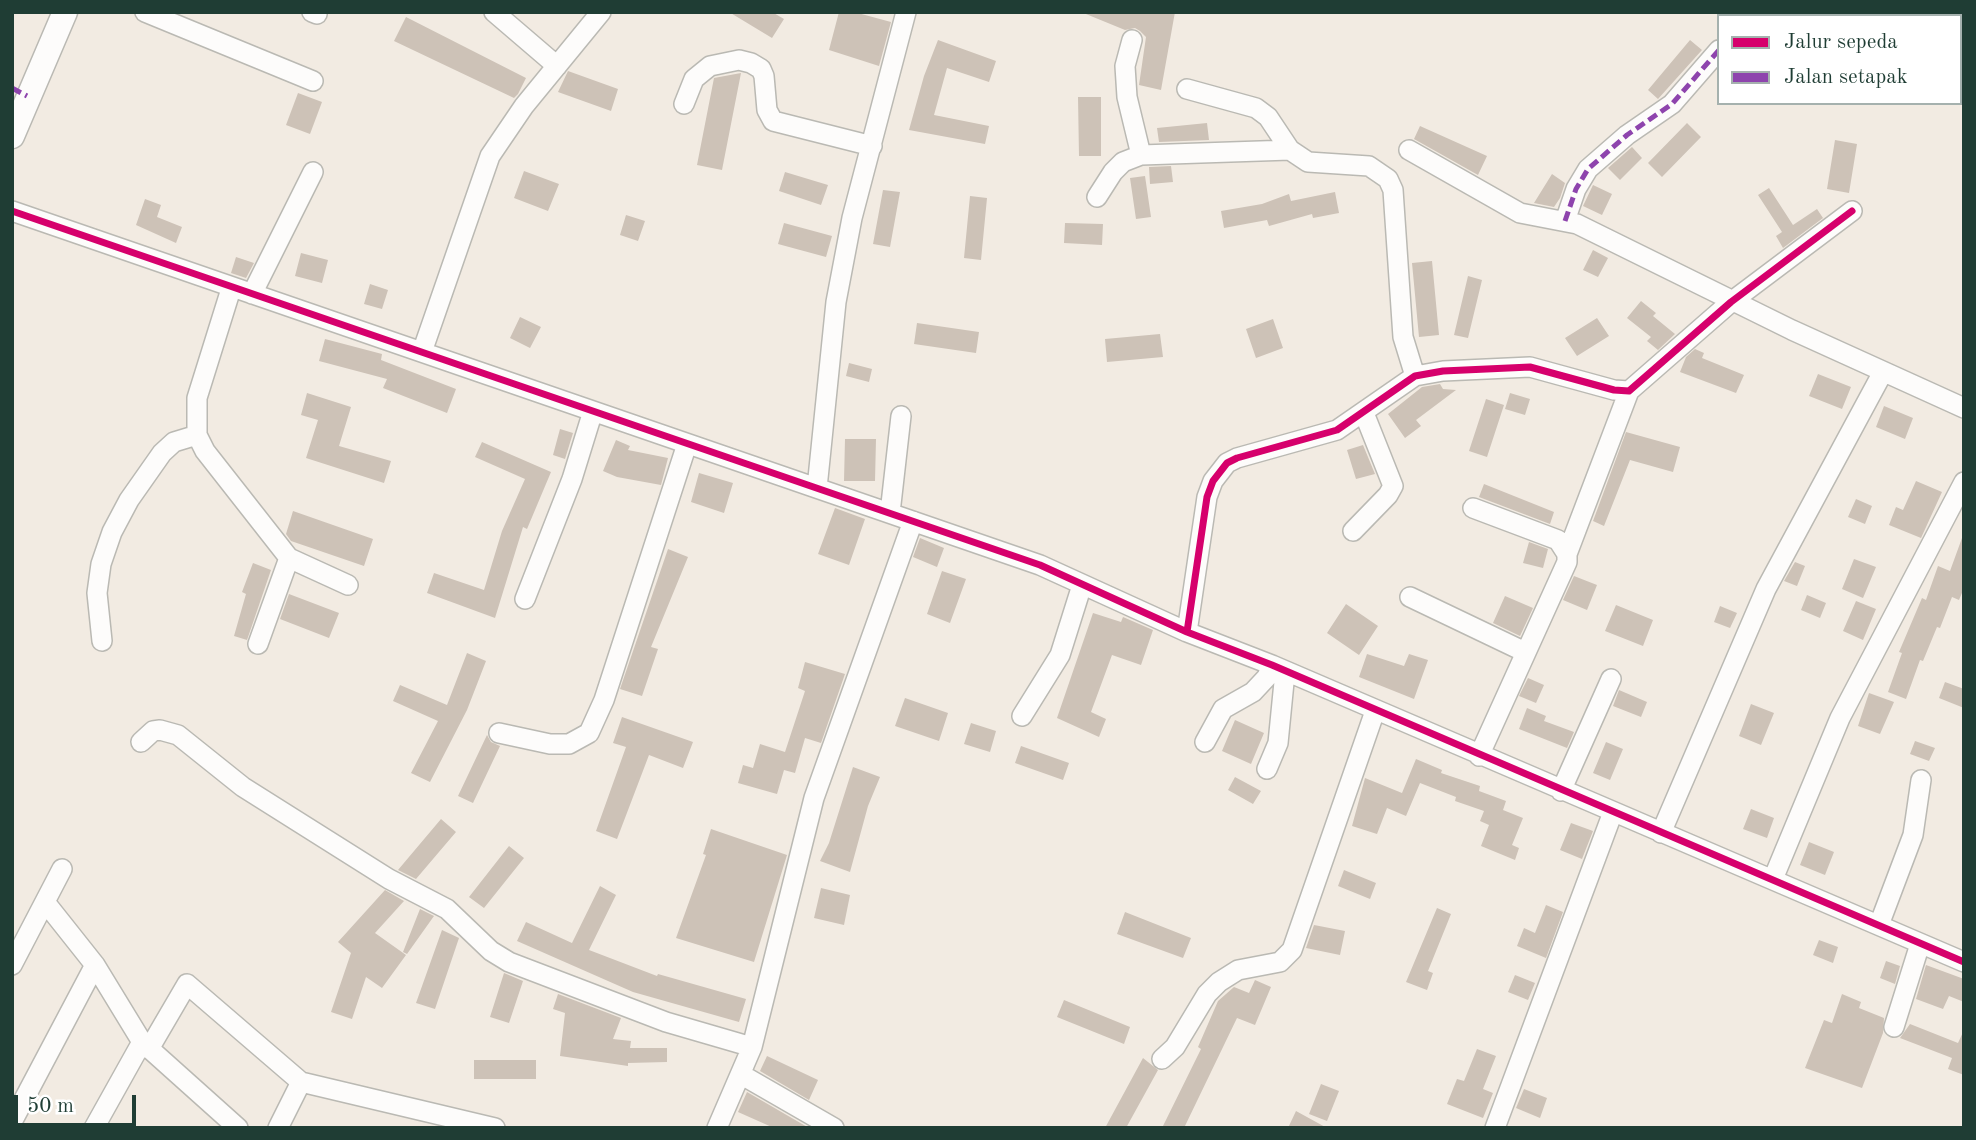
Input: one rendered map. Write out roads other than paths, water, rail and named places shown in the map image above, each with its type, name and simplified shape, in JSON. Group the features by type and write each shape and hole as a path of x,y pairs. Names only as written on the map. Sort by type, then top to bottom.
{"street":[{"path":"12,136 20,92 65,12"},
{"path":"145,12 313,81"},
{"path":"494,12 557,66"},
{"path":"422,352 490,156 601,12"},
{"path":"817,488 836,302 852,218 905,12"},
{"path":"1132,40 1125,66 1128,97 1141,155"},
{"path":"1565,221 1576,188 1588,169 1627,135 1672,104 1717,52"},
{"path":"684,104 694,79 710,66 739,60 761,69 767,110 773,121 872,146"},
{"path":"1187,89 1256,108 1268,117 1290,150 1314,164 1368,166 1388,179 1394,190 1403,337 1415,376"},
{"path":"1097,197 1123,162 1141,155 1290,150"},
{"path":"1409,150 1520,213 1565,221 1588,229 1731,302 1964,408"},
{"path":"252,294 313,172"},
{"path":"12,211 231,289 1040,565 1187,632 1964,962"},
{"path":"1479,756 1565,570 1567,554 1629,391 1731,302 1852,211"},
{"path":"231,289 197,398 197,435 205,451 289,558 348,585"},
{"path":"1187,632 1207,497 1219,472 1237,457 1326,434 1364,413 1415,376 1443,371 1530,367 1614,390 1629,391"},
{"path":"1661,833 1766,589 1883,372"},
{"path":"525,598 572,479 593,411"},
{"path":"1353,531 1388,495 1393,486 1364,413"},
{"path":"890,513 901,416"},
{"path":"102,641 97,593 101,564 112,533 129,500 162,453 174,442 197,435"},
{"path":"499,733 550,744 569,744 589,733 608,687 687,443"},
{"path":"1773,879 1840,718 1964,482"},
{"path":"1473,508 1558,540 1567,554"},
{"path":"718,1128 752,1047 814,798 913,521"},
{"path":"258,644 289,558"},
{"path":"1022,716 1060,654 1082,585"},
{"path":"1410,597 1525,652"},
{"path":"1205,742 1223,709 1253,692 1278,669"},
{"path":"1267,769 1278,743 1278,669"},
{"path":"1561,791 1611,679"},
{"path":"1162,1059 1175,1047 1207,994 1219,982 1238,970 1280,962 1292,950 1375,711"},
{"path":"141,741 153,731 167,730 178,735 243,787 389,879 447,909 491,951 509,962 666,1021 752,1047"},
{"path":"1880,925 1913,835 1922,780"},
{"path":"1495,1128 1613,812"},
{"path":"12,965 62,869"},
{"path":"45,902 94,965 145,1046 238,1128"},
{"path":"1894,1027 1920,944"},
{"path":"12,1122 94,965"},
{"path":"94,1128 187,984 301,1082 495,1128"},
{"path":"741,1075 834,1128"},
{"path":"278,1128 301,1082"}]}
